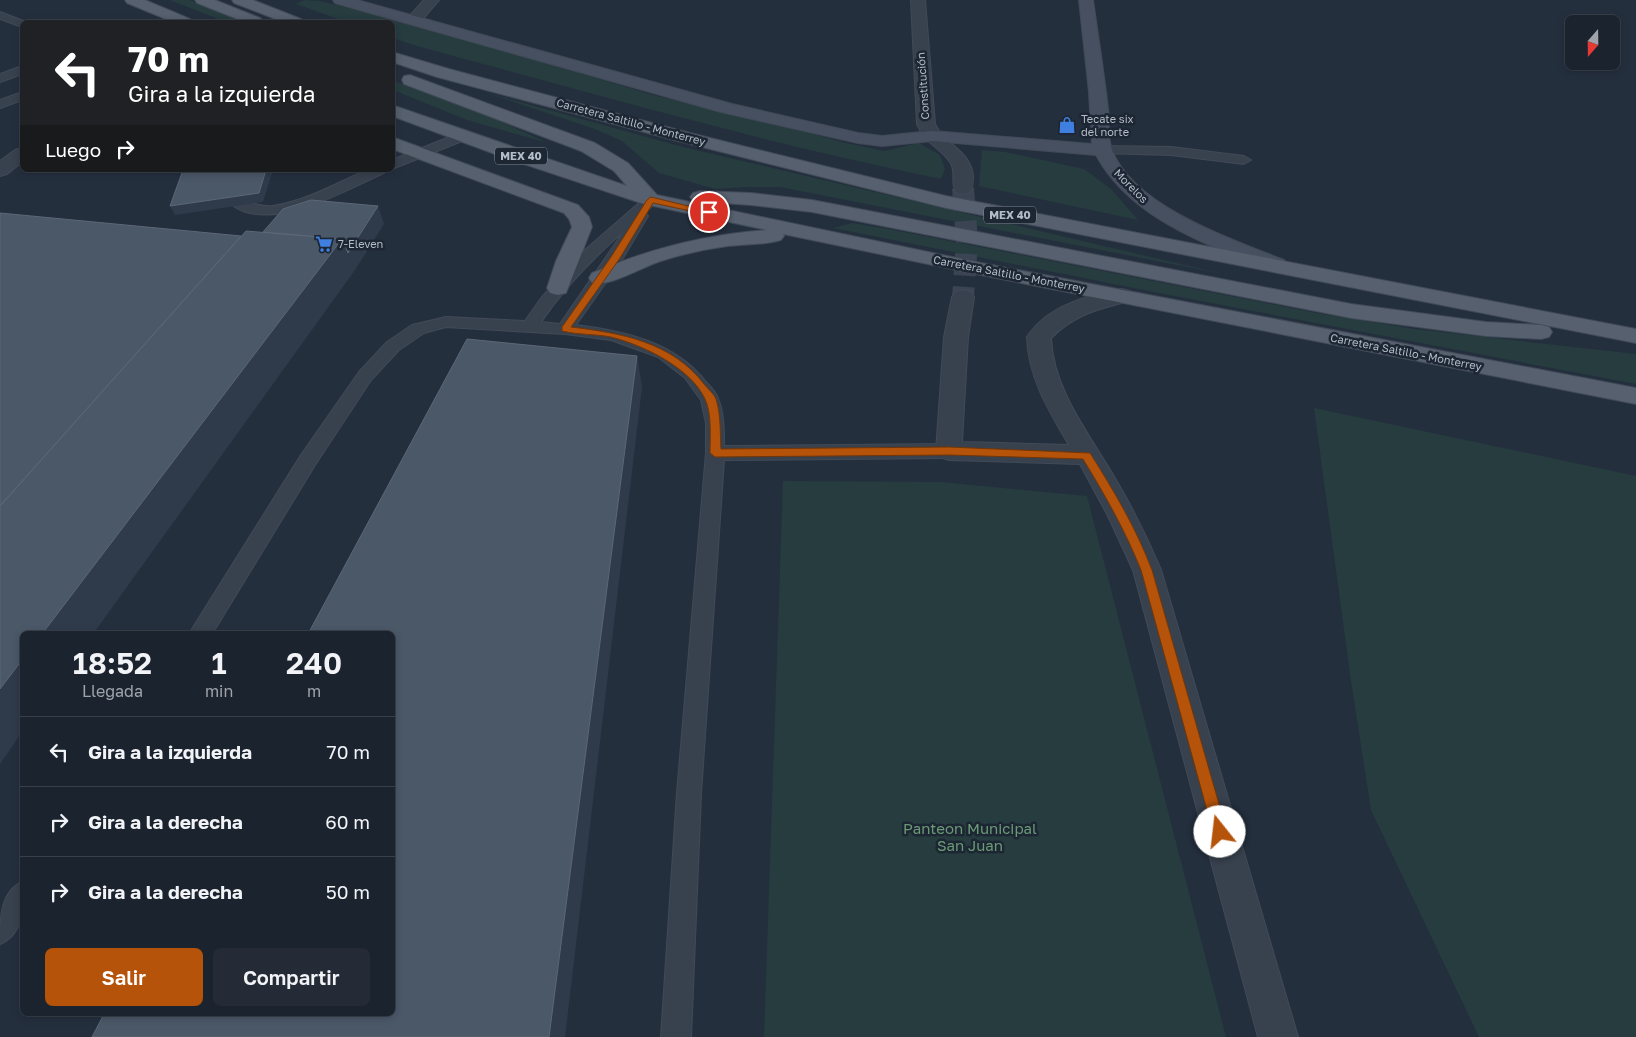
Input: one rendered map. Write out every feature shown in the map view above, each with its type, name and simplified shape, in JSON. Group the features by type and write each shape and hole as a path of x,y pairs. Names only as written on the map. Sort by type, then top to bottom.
{"main road":[{"path":"132,0 180,20"},
{"path":"202,0 254,20"},
{"path":"239,0 291,20"},
{"name":"Carretera Saltillo - Monterrey","path":"395,59 684,137 946,202 1630,335"},
{"path":"395,75 588,147 621,167 651,200 654,197 668,196 752,199 789,203 1352,311 1486,329 1630,335"},
{"name":"Carretera Saltillo - Monterrey","path":"395,111 462,136 651,200 825,237 1636,396"},
{"path":"395,143 571,209 579,216 582,227 567,261 558,288"},
{"path":"600,278 666,251 702,242 767,236 825,237"}],"street":[{"path":"340,0 415,19 665,91 830,133 882,141 932,136 1103,150"},
{"path":"415,19 432,0"},
{"name":"Constitución","path":"918,0 926,124 932,136 962,166 963,188"},
{"name":"Morelos","path":"1086,0 1100,106 1103,150 1115,173 1141,199 1178,222 1276,265"},
{"path":"0,170 20,155"},
{"path":"1122,296 1087,304 1072,310 1048,326 1039,337 1038,354 1045,380 1086,455 1118,506 1134,538 1146,570 1278,1037"},
{"path":"963,297 956,337 949,451 1086,455"}],"lane":[{"path":"0,15 17,22"},
{"path":"0,27 17,22"},
{"path":"0,78 20,71"},
{"path":"0,104 20,97"},
{"path":"395,164 462,136"},
{"path":"1103,150 1171,151 1244,160"},
{"path":"240,205 254,210 277,209 293,205 374,172"},
{"path":"565,329 615,258 651,200"},
{"path":"530,326 558,288 590,253 651,200"},
{"path":"202,631 308,460 365,376 393,346 418,329 446,322 530,326 613,335 664,353 691,374 710,399 715,423 715,453 689,793 676,1037"},
{"path":"715,453 949,451"},
{"path":"0,930 20,898"}],"green space":[{"path":"170,0 190,0 242,20 221,20"},
{"path":"304,0 319,1 369,12 657,96 764,120 842,142 884,151 919,143 940,155 945,169 941,179 809,150 678,117 395,39 395,20 341,20 296,4"},
{"path":"395,81 493,118 548,143 467,120 395,91"},
{"path":"487,93 683,147 1223,274 780,187 715,189 659,173 622,141 595,129"},
{"path":"982,150 1005,152 1084,169 1111,189 1138,220 979,186"},
{"path":"852,223 1322,314 1414,329 1636,354 1636,384 1164,294 833,228"},
{"path":"1314,408 1636,476 1636,1037 1479,1037 1371,810 1351,681"},
{"name":"Panteon Municipal San Juan","path":"783,481 941,482 1087,496 1226,1037 764,1037"}],"building":[{"path":"182,172 265,172 259,193 170,206"},
{"path":"311,200 378,206 348,253 342,239 263,232 283,209"},
{"path":"0,213 241,236 0,506"},
{"path":"246,231 342,239 44,631 20,631 20,663 0,689 0,506"},
{"path":"467,339 637,356 549,1037 92,1037 103,1016 395,1016 395,631 310,631"}],"tunnel":[{"path":"963,188 967,242 963,297"}],"place":[{"name":"Tecate six del norte","path":"1067,125"},
{"name":"7-Eleven","path":"324,244"}],"route":[{"path":"709,212 651,200 615,258 565,329 613,335 664,353 691,374 710,399 715,423 715,453 949,451 1086,455 1118,506 1134,538 1146,570 1220,832"}]}
